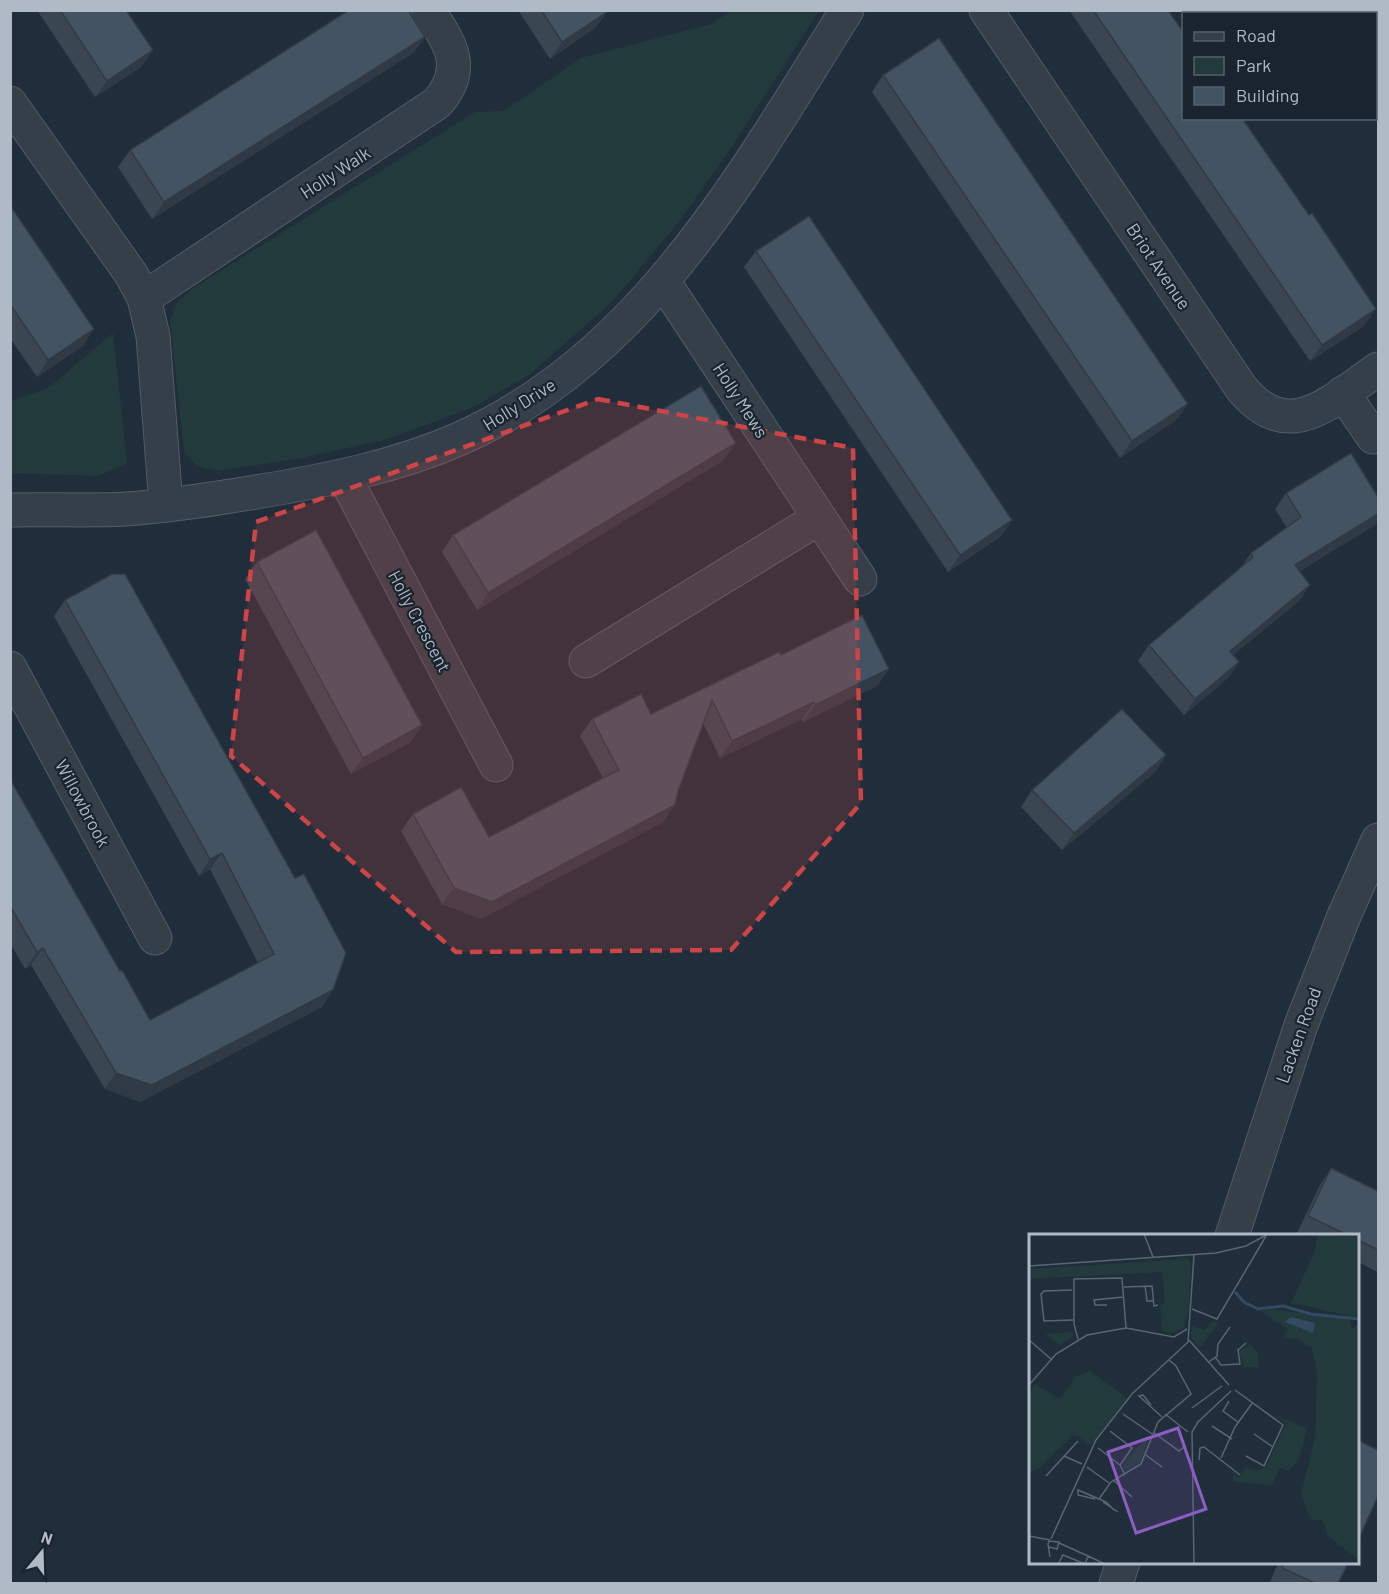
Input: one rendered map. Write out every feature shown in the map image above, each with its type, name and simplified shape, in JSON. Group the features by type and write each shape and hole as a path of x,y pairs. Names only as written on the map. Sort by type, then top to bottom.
{"street":[{"name":"Holly Walk","path":"144,298 437,103 452,80 454,62 450,44 428,10"},
{"name":"Holly Drive","path":"10,510 116,509 166,505 344,476 459,439 522,405 584,360 663,281 726,198 846,10"},
{"name":"Briot Avenue","path":"986,10 1236,379 1255,403 1280,416 1301,416 1316,410 1378,369"},
{"path":"10,103 131,274 144,298 153,336 166,505"},
{"name":"Holly Mews","path":"663,281 860,579"},
{"path":"1343,393 1373,437"},
{"name":"Holly Crescent","path":"344,476 495,765"},
{"path":"586,661 819,518"},
{"name":"Willowbrook","path":"10,668 155,938"},
{"name":"Lacken Road","path":"1233,1234 1301,1025 1344,916 1378,840"},
{"path":"1116,1584 1123,1564"}],"highlighted area":[{"path":"598,399 853,448 861,803 731,950 456,952 231,756 256,522"}],"green space":[{"path":"731,11 819,11 731,148 679,222 611,303 529,375 474,407 388,439 302,458 218,471 198,467 184,452 170,320 177,302 190,290 475,112 504,111 581,58 711,24"},
{"path":"113,333 127,463 99,476 11,473 11,401 48,388"}],"building":[{"path":"60,10 126,10 153,50 107,81"},
{"path":"349,10 408,10 425,37 164,202 130,150"},
{"path":"541,10 606,10 607,12 562,42"},
{"path":"1093,10 1168,10 1182,30 1182,120 1243,120 1309,215 1312,213 1376,309 1322,345"},
{"path":"1324,10 1378,10 1378,90 1377,12 1325,12"},
{"path":"939,38 1188,404 1132,441 883,75"},
{"path":"10,205 94,329 48,360 10,304"},
{"path":"809,216 1012,520 960,555 756,251"},
{"path":"701,386 736,443 488,593 453,535"},
{"path":"1351,453 1378,497 1378,514 1295,565 1310,585 1230,651 1239,662 1195,699 1149,645 1253,557 1251,553 1301,517 1286,493"},
{"path":"316,530 422,725 363,758 257,562"},
{"path":"112,574 125,574 295,878 304,874 346,953 333,990 152,1085 116,1073 43,948 37,952 10,906 10,779 150,1020 274,954 222,853 210,859 65,600"},
{"path":"862,615 889,669 815,705 814,702 732,741 712,700 678,791 675,805 492,902 454,888 413,814 461,787 489,837 619,770 592,719 641,694 651,714 779,652 781,655"},
{"path":"1122,709 1166,755 1074,833 1032,790"},
{"path":"1331,1168 1378,1191 1378,1250 1359,1240 1359,1234 1345,1234 1308,1216"},
{"path":"1359,1440 1378,1450 1378,1496 1359,1539"},
{"path":"1284,1564 1348,1564 1338,1584 1317,1584 1282,1568"}]}
